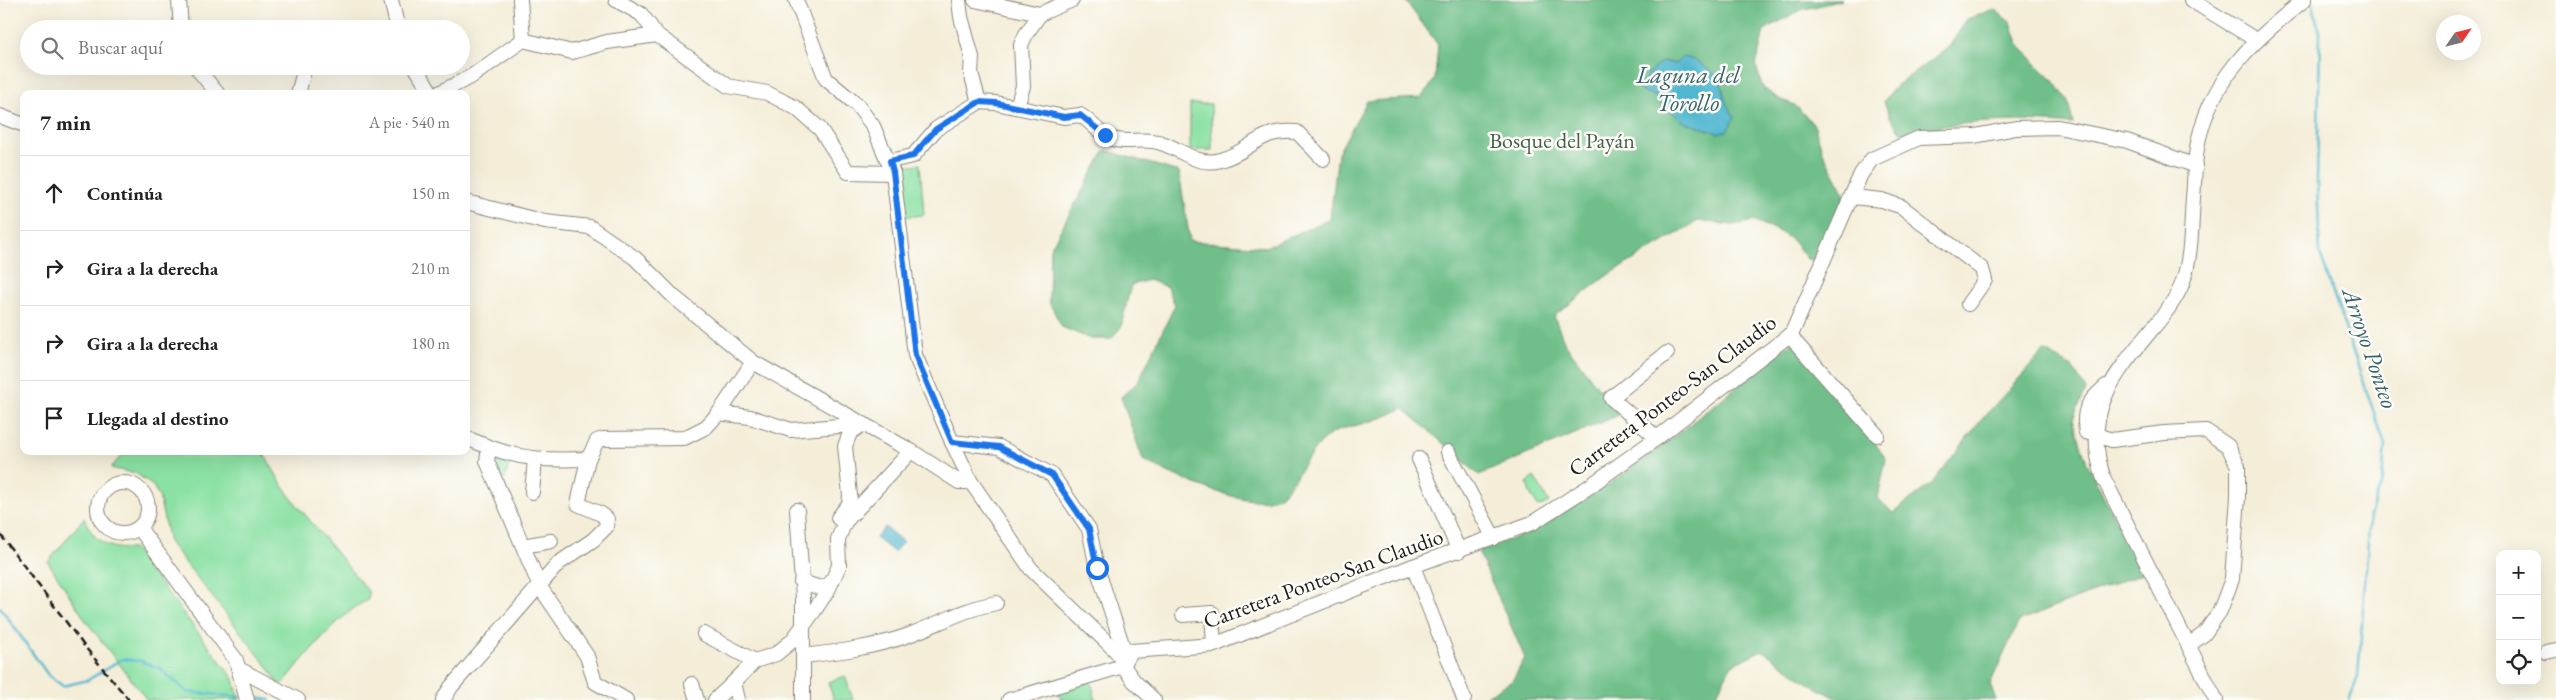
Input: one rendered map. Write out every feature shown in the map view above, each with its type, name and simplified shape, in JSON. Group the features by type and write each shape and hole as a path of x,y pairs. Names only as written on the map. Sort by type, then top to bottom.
{"street":[{"path":"179,0 180,20"},
{"path":"391,0 396,20"},
{"path":"520,0 523,40"},
{"path":"616,0 641,14 657,35 728,86 767,93 796,108 820,129 848,172 891,167 913,156 936,129 979,102 1017,107 1064,117 1080,115 1110,138 1119,141 1153,140 1194,160 1219,161 1239,153 1264,135 1282,131 1297,132 1323,159"},
{"path":"796,0 826,79 857,105 873,126 891,167 915,355 971,482 1031,569 1117,652 1134,681 1154,700"},
{"path":"959,0 961,17 972,57 971,73 979,102"},
{"path":"975,0 1040,14"},
{"path":"1017,107 1023,86 1021,45 1032,23 1040,14 1072,0"},
{"path":"2191,0 2256,40"},
{"path":"2216,700 2104,479 2097,459 2095,434 2101,401 2112,380 2165,312 2182,284 2188,257 2198,138 2216,90 2256,40 2304,0"},
{"path":"445,90 472,76 523,40 572,52 607,42 657,35"},
{"path":"202,75 215,90"},
{"path":"299,90 303,75"},
{"path":"420,75 430,90"},
{"path":"0,116 20,124"},
{"name":"Carretera Ponteo-San Claudio","path":"1123,664 1131,651 1214,645 1413,566 1459,551 1532,523 1587,488 1657,438 1789,335 1862,174 1872,158 1899,145 1919,138 1975,136 2016,128 2058,127 2127,141 2196,166"},
{"path":"1852,197 1882,200 1902,208 1982,269 1985,280 1968,304"},
{"path":"470,203 545,222 590,227 635,258 674,297 753,362 911,451 959,482 971,482"},
{"path":"1789,335 1877,435"},
{"path":"1657,438 1611,398 1667,353"},
{"path":"442,700 451,687 559,563 593,540 606,527 607,519 601,514 578,504 588,460 597,441 603,439 684,438 706,427 719,413 753,362"},
{"path":"719,413 750,417 791,430 863,424"},
{"path":"715,700 755,661 776,654 792,641 818,605 830,584 839,566 838,518 848,504 850,495 845,446 850,433 863,424"},
{"path":"2095,434 2112,440 2164,432 2206,431 2228,446 2238,466 2238,498 2232,579 2220,611 2204,634 2189,645"},
{"path":"470,440 514,456 535,460 588,460"},
{"path":"952,442 999,447 1052,475 1089,529 1097,568 1123,647 1123,664"},
{"path":"489,447 487,461 540,587 587,656 596,682 626,700"},
{"path":"838,539 845,522 911,451"},
{"path":"1448,452 1494,538"},
{"path":"1419,459 1459,551"},
{"path":"532,492 535,460"},
{"path":"797,510 803,598 803,700"},
{"path":"140,529 236,660 246,696"},
{"path":"523,546 551,541"},
{"path":"1413,566 1464,699"},
{"path":"801,582 820,588 830,584"},
{"path":"803,598 815,596 830,584"},
{"path":"803,598 809,604 818,605"},
{"path":"803,656 863,648 909,635 972,607 996,603"},
{"path":"1183,614 1212,613 1214,645"},
{"path":"704,634 755,661"},
{"path":"1017,699 1123,664"},
{"path":"239,669 298,700"},
{"path":"734,682 738,700"},
{"path":"692,684 697,700"}],"green space":[{"name":"Bosque del Payán","path":"1405,0 1842,0 1801,10 1764,30 1756,66 1763,88 1781,100 1795,105 1814,125 1823,152 1847,200 1820,261 1807,259 1792,240 1778,231 1755,221 1733,225 1698,221 1605,277 1554,316 1565,344 1619,415 1479,475 1403,408 1382,418 1345,428 1328,436 1315,449 1283,493 1272,499 1255,500 1214,491 1143,460 1121,397 1138,382 1175,305 1167,287 1149,280 1131,285 1121,327 1111,339 1090,339 1062,327 1049,302 1050,249 1105,150 1179,172 1190,241 1266,247 1330,219 1338,153 1367,101 1421,98 1435,79 1438,45"},
{"path":"1994,9 2011,23 2018,43 2055,82 2068,101 2073,124 2030,121 1987,122 1943,126 1901,133 1891,119 1884,101 1895,87 1949,47 1967,19"},
{"path":"1190,104 1211,104 1212,150 1190,150"},
{"path":"920,164 924,215 902,217 898,166"},
{"path":"1794,341 1832,382 1886,459 1878,498 1893,513 1932,483 1982,419 2044,351 2072,367 2086,390 2073,419 2087,463 2142,573 2019,621 1990,684 1996,700 1840,700 1810,684 1762,650 1732,665 1713,700 1480,700 1512,681 1525,658 1478,551 1535,531 1612,482 1670,440"},
{"path":"122,455 264,455 288,494 368,591 368,600 346,614 334,625 284,683 279,684 268,667 169,542 159,496 153,486 137,474 111,468"},
{"path":"495,456 510,460 505,479 497,477 492,458"},
{"path":"1534,477 1549,502 1538,507 1527,483"},
{"path":"84,518 93,533 103,543 117,548 134,549 234,679 239,700 147,700 86,621 48,562"},
{"path":"845,676 853,700 834,700 828,682"},
{"path":"1091,682 1096,700 1061,700 1060,696 1055,693"}],"water":[{"name":"Laguna del Torollo","path":"1681,57 1696,60 1720,79 1727,105 1735,117 1727,131 1718,133 1684,122 1662,104 1657,97 1640,90 1646,78 1659,64 1663,61 1676,64"},
{"path":"885,527 903,542 894,552 876,538"}],"waterway":[{"name":"Arroyo Ponteo","path":"2313,4 2320,36 2317,182 2320,254 2385,445 2382,482 2370,515 2358,677 2349,700"},
{"path":"0,607 48,675 63,686 88,680 122,659 141,661 161,669 187,692 241,697"},
{"path":"252,697 270,700"}],"railway":[{"path":"0,534 85,647 129,700"}],"route":[{"path":"1097,568 1089,529 1052,475 999,447 952,442 915,355 893,172 890,161 903,160 913,156 936,129 979,102 996,103 1064,117 1080,115 1095,125 1105,135"}]}
